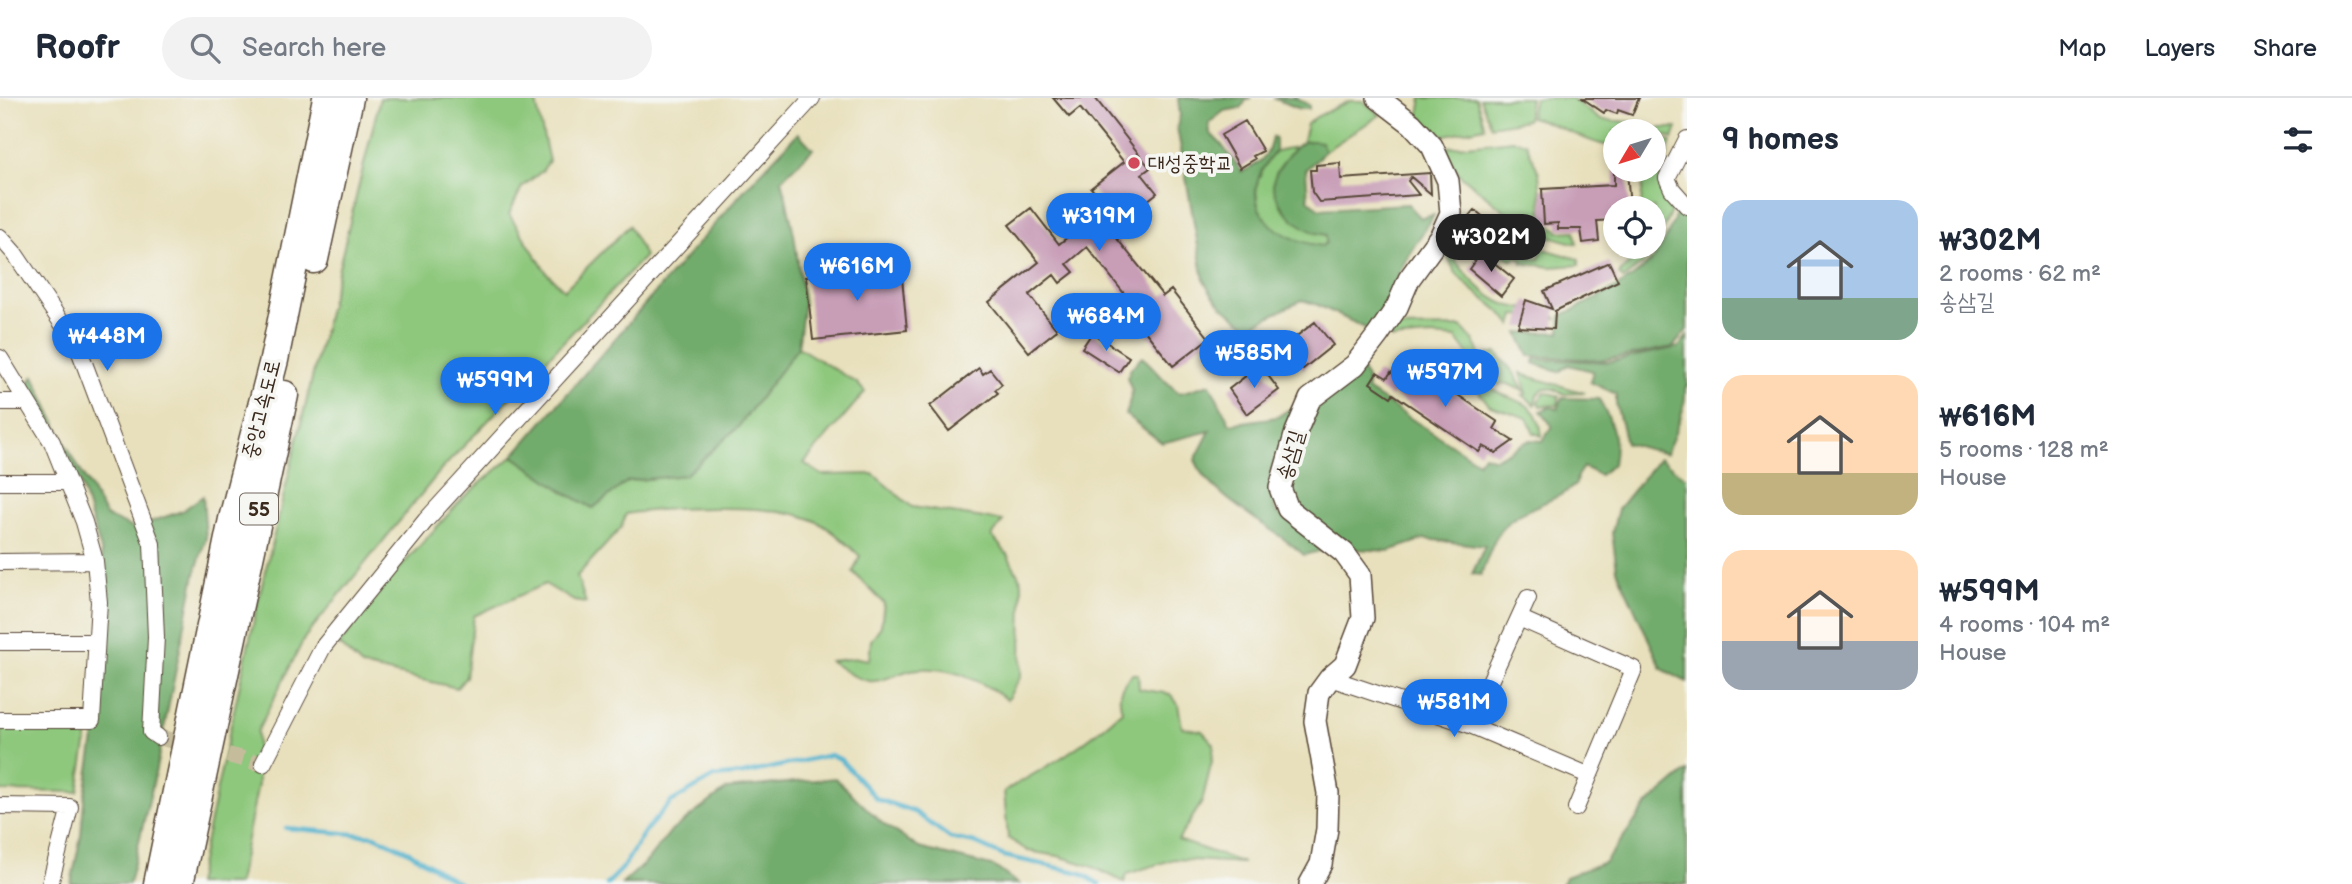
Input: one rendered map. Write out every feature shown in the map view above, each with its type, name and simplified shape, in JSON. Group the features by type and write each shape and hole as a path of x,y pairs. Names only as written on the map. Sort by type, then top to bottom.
{"highway":[{"name":"중앙고속도로","path":"179,884 255,523 330,138 327,98"},
{"name":"중앙고속도로","path":"158,884 233,519 330,138 349,98"}],"street":[{"path":"789,98 793,117"},
{"path":"263,764 323,647 426,520 812,98"},
{"name":"송삼길","path":"1310,884 1321,864 1327,829 1328,793 1315,721 1319,693 1330,678 1345,665 1363,618 1360,575 1344,553 1288,509 1280,488 1296,432 1310,399 1355,365 1378,335 1397,307 1409,279 1441,235 1451,213 1448,181 1432,146 1412,124 1378,98"},
{"path":"1687,139 1667,178 1672,189 1687,206"},
{"path":"0,237 15,254 78,347 152,544 156,637 151,732 158,737"},
{"path":"0,358 52,442 84,522 95,561 99,602 92,720 0,720"},
{"path":"0,402 26,402"},
{"path":"0,482 67,482"},
{"path":"0,562 95,561"},
{"path":"1470,725 1528,597"},
{"path":"1519,618 1634,669 1576,808"},
{"path":"0,642 96,642"},
{"path":"1330,678 1470,725 1588,775"},
{"path":"0,806 70,807 50,884"}],"green space":[{"path":"380,98 535,98 549,161 542,171 522,187 509,214 547,273 564,290 629,226 645,256 441,470 305,637 257,732 258,784 238,884 196,884 259,597"},
{"path":"1178,98 1251,98 1247,99 1241,108 1224,111 1209,123 1210,133 1242,172 1262,159 1272,137 1275,138 1275,152 1262,169 1257,186 1257,201 1262,214 1286,235 1322,246 1326,243 1326,235 1308,229 1285,211 1273,185 1276,174 1290,154 1300,144 1308,141 1321,142 1325,151 1306,170 1308,199 1319,209 1408,204 1421,218 1434,215 1406,260 1384,308 1367,329 1302,300 1249,327 1218,301 1204,280 1177,127 1180,115"},
{"path":"1273,98 1296,98 1309,105 1309,109 1300,109"},
{"path":"1422,98 1476,98 1485,127 1437,137 1419,115"},
{"path":"1480,98 1530,98 1527,120 1491,126"},
{"path":"1534,98 1571,98 1603,120 1603,145 1552,124 1530,117"},
{"path":"1349,101 1363,101 1380,115 1325,151 1321,142 1302,143 1307,124"},
{"path":"1666,128 1677,128 1673,139 1666,136"},
{"path":"798,133 813,149 782,179 794,234 804,304 798,347 738,427 685,475 628,481 593,508 569,495 513,456 746,188"},
{"path":"1513,140 1526,143 1539,173 1543,225 1556,228 1558,232 1575,231 1577,244 1538,233 1520,219 1515,219 1460,175 1445,153 1448,147"},
{"path":"1666,141 1671,142 1666,159"},
{"path":"1297,147 1276,172 1281,206 1315,233 1326,235 1326,243 1322,247 1279,232 1267,222 1258,205 1257,185 1262,166 1275,152"},
{"path":"1643,182 1661,182 1672,209 1666,223 1666,196 1642,196"},
{"path":"1677,211 1687,221 1687,330 1673,347 1603,360 1529,356 1518,333 1560,332 1561,316 1637,274 1652,259 1666,259 1668,235"},
{"path":"1461,222 1491,245 1511,254 1516,252 1521,243 1525,244 1522,255 1539,259 1544,249 1579,259 1579,265 1551,267 1522,263 1516,256 1513,260 1469,234"},
{"path":"1445,248 1473,281 1498,301 1552,313 1556,318 1515,315 1512,326 1499,311 1462,280 1454,270"},
{"path":"1632,259 1647,259 1623,279 1619,275"},
{"path":"1462,327 1478,349 1486,382 1502,395 1527,405 1539,421 1542,436 1534,433 1527,418 1490,406 1479,392 1469,355 1456,338 1431,336 1391,339 1388,332 1395,328"},
{"path":"1687,336 1687,386 1684,404 1666,454 1626,443 1616,394 1590,382 1593,371 1568,365 1559,372 1534,363 1535,359 1608,362 1679,347"},
{"path":"798,347 857,383 865,392 804,463 822,475 873,474 912,507 1003,521 992,536 1007,554 1022,582 1021,676 1007,700 986,686 950,671 911,670 869,681 854,676 830,661 858,658 869,660 871,640 881,626 884,603 853,572 860,556 832,531 813,520 774,511 694,508 626,514 621,528 577,576 586,603 574,601 545,584 474,616 466,677 457,688 362,666 339,645 389,580 463,498 513,456 569,495 593,508 628,481 685,475 738,427"},
{"path":"1497,353 1514,373 1524,391 1506,383 1489,383 1486,355"},
{"path":"1142,357 1180,393 1210,384 1230,424 1277,417 1299,403 1270,473 1275,511 1328,549 1304,555 1214,487 1195,460 1210,431 1162,443 1126,415 1132,391 1127,378 1131,368"},
{"path":"1361,369 1367,378 1367,390 1478,462 1484,455 1495,459 1530,440 1543,441 1552,426 1541,411 1550,407 1558,409 1562,398 1599,399 1613,430 1613,464 1600,475 1583,467 1577,476 1576,484 1567,491 1524,512 1505,525 1495,539 1481,575 1472,574 1485,546 1425,539 1389,551 1353,549 1295,504 1288,486 1316,403"},
{"path":"1521,373 1585,393 1565,394 1544,388 1537,395 1535,405 1523,395 1527,393"},
{"path":"34,376 66,445 106,516 133,528 182,511 203,496 206,538 195,574 154,779 129,884 71,884 81,835 102,690 106,601 101,550 80,482 26,385"},
{"path":"1545,392 1559,396 1558,405 1540,406 1538,402"},
{"path":"1659,458 1687,478 1687,682 1662,669 1617,570 1612,533 1618,509"},
{"path":"1132,674 1138,674 1139,689 1170,694 1178,704 1182,727 1202,731 1214,744 1202,802 1178,840 1243,863 1174,859 1127,874 1124,882 1091,866 1028,851 1008,838 1004,791 1066,755 1122,711 1121,691"},
{"path":"2,727 89,728 78,792 0,791"},
{"path":"1687,771 1687,884 1562,884 1565,877 1605,862 1647,805"},
{"path":"835,778 882,823 919,848 995,867 1018,884 622,884 647,861 670,832 727,789"}],"building":[{"path":"1053,98 1095,98 1150,168 1142,174 1157,193 1110,230 1163,296 1171,290 1209,338 1173,366 1144,330 1150,326 1087,247 1067,264 1074,272 1060,283 1054,275 1029,295 1057,330 1029,352 989,302 1039,262 1009,225 1031,208 1059,244 1106,206 1091,188 1124,162 1080,108 1069,117"},
{"path":"1582,98 1639,98 1632,115 1618,110 1617,114 1606,110 1604,113"},
{"path":"1245,121 1263,151 1240,168 1221,135"},
{"path":"1340,163 1341,179 1430,173 1431,194 1411,177 1408,181 1419,195 1319,202 1312,192 1310,170 1316,170 1316,165"},
{"path":"1614,182 1628,182 1629,196 1603,196 1603,221 1597,221 1599,241 1583,243 1581,229 1558,229 1558,223 1544,224 1542,189 1614,185"},
{"path":"1475,210 1505,235 1498,243 1484,238 1465,222"},
{"path":"1481,252 1514,279 1501,296 1469,269"},
{"path":"1609,262 1618,281 1555,311 1554,329 1518,327 1526,300 1552,309 1544,291"},
{"path":"901,267 907,330 813,340 806,277"},
{"path":"1315,322 1333,345 1303,369 1284,346"},
{"path":"1092,333 1129,357 1119,372 1082,348"},
{"path":"1260,365 1279,390 1247,414 1229,389"},
{"path":"1416,367 1498,422 1494,429 1513,441 1496,453 1483,446 1479,452 1393,394 1391,397 1370,383 1377,372 1387,378 1391,372 1406,382"},
{"path":"979,368 983,374 990,369 1002,384 995,390 998,393 949,431 930,406"}],"waterway":[{"path":"607,884 622,869 645,831 671,802 714,777 743,774 830,755 840,759 877,799 915,812 950,838 975,843 1004,856 1081,873 1099,884"},
{"path":"286,828 375,836 409,852 460,884"}],"tunnel":[{"path":"158,737 263,764"}],"place":[{"name":"대성중학교","path":"1134,163"}]}
